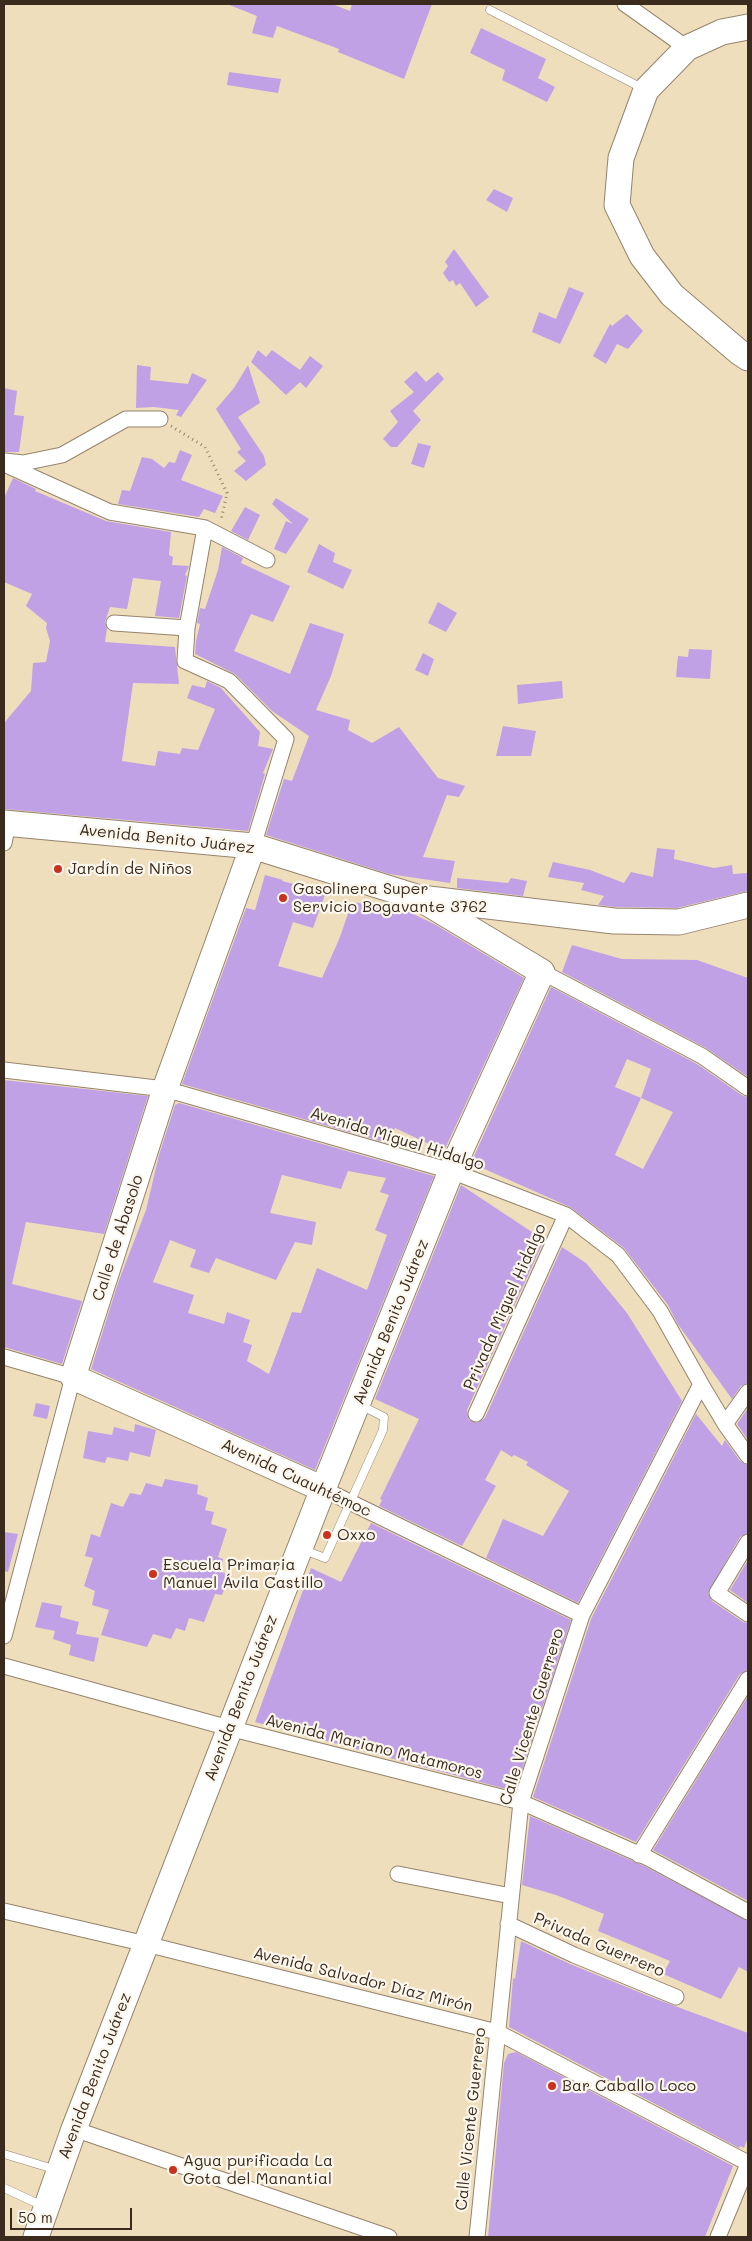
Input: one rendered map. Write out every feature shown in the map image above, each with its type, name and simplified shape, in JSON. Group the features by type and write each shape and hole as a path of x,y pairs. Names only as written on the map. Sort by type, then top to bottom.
{"main road":[{"path":"748,27 722,32 687,48 646,90 620,158 617,205 642,256 672,295 748,358"},
{"name":"Avenida Benito Juárez","path":"5,830 253,846 419,898 542,972 451,1171 323,1489 74,2130 36,2237"},
{"name":"Calle de Abasolo","path":"73,1378 165,1089 253,846"},
{"path":"419,898 614,921 679,922 748,905"},
{"name":"Avenida Cuauhtémoc","path":"73,1378 323,1489"}],"street":[{"path":"624,4 687,48"},
{"path":"4,462 23,463 62,455 126,419 160,418"},
{"path":"4,462 110,512 212,531 267,560"},
{"path":"212,531 187,628 185,661 229,681 286,739 253,846"},
{"path":"114,623 187,628"},
{"name":"Avenida Benito Juárez","path":"542,972 702,1056 748,1088"},
{"name":"Avenida Miguel Hidalgo","path":"4,1070 165,1089 451,1171 566,1216 618,1255 660,1311 725,1424 748,1456"},
{"name":"Privada Miguel Hidalgo","path":"476,1414 566,1216"},
{"name":"Avenida Cuauhtémoc","path":"4,1357 73,1378"},
{"name":"Calle de Abasolo","path":"4,1636 73,1378"},
{"name":"Calle Vicente Guerrero","path":"477,2237 521,1802 582,1615 701,1384"},
{"path":"725,1424 748,1392"},
{"name":"Avenida Cuauhtémoc","path":"323,1489 582,1615"},
{"path":"720,1592 748,1542"},
{"path":"720,1592 748,1549"},
{"path":"720,1592 748,1608"},
{"path":"720,1592 748,1614"},
{"name":"Avenida Mariano Matamoros","path":"4,1666 229,1728 521,1802 643,1856 748,1912"},
{"path":"643,1856 748,1679"},
{"path":"643,1856 748,1696"},
{"path":"398,1874 511,1896"},
{"name":"Avenida Salvador Díaz Mirón","path":"4,1911 146,1944 497,2032 748,2163"},
{"name":"Privada Guerrero","path":"508,1924 574,1955 676,1997"},
{"path":"74,2130 389,2237"},
{"path":"718,2237 748,2163"}],"lane":[{"path":"490,10 646,90"},
{"path":"300,1548 325,1558 383,1430 384,1417 358,1403"},
{"path":"4,2154 59,2170"},
{"path":"4,2188 46,2207"}],"path":[{"path":"160,418 205,447 227,492 212,531"}],"building":[{"path":"227,4 332,4 350,11 352,4 432,4 404,79 338,52 339,49 277,26 273,38 252,33 257,16"},
{"path":"481,28 546,59 538,78 555,87 547,102 502,80 505,70 470,53"},
{"path":"229,72 281,79 278,93 227,85"},
{"path":"494,189 513,198 507,212 486,200"},
{"path":"454,249 489,297 476,307 460,283 456,286 453,280 449,282 443,273 448,266 445,262"},
{"path":"569,287 584,293 560,344 532,332 539,312 556,319"},
{"path":"627,314 643,331 628,349 617,344 606,364 593,356 610,324 612,326"},
{"path":"258,350 266,357 272,350 300,370 310,356 323,366 306,388 300,382 286,395 251,362"},
{"path":"137,365 151,367 150,380 188,384 192,373 207,380 181,417 176,415 179,410 154,407 136,408"},
{"path":"248,365 260,403 238,417 264,456 266,465 246,481 234,471 246,461 237,452 241,449 216,409 234,388"},
{"path":"416,371 426,382 438,372 444,379 413,411 421,420 397,447 391,447 383,439 398,422 390,411 414,392 404,382"},
{"path":"4,388 17,391 14,415 24,416 19,452 4,452"},
{"path":"418,443 431,446 424,468 411,464"},
{"path":"180,450 192,455 181,480 223,496 215,513 204,509 199,517 118,504 122,490 130,491 142,457 152,459 164,468 169,462 175,463"},
{"path":"13,478 36,489 35,491 106,521 171,532 169,555 173,557 172,565 189,566 185,575 187,576 179,618 155,616 161,581 133,578 127,609 110,607 105,622 107,628 105,642 175,647 179,684 133,683 122,761 155,766 158,751 180,754 182,748 198,750 215,709 187,698 192,685 205,688 207,681 221,688 260,732 258,746 273,749 263,773 265,774 248,831 4,809 4,723 31,691 33,663 46,662 50,641 46,628 47,623 26,606 32,594 4,582 4,498"},
{"path":"276,498 309,519 286,554 274,549 286,521 293,524 272,504"},
{"path":"245,507 260,515 248,540 231,531"},
{"path":"319,544 335,553 333,562 352,570 343,589 307,572"},
{"path":"222,547 243,558 241,563 290,586 273,622 251,614 234,651 290,674 310,623 344,634 331,676 316,710 350,720 348,730 372,743 399,727 438,778 465,786 459,797 447,795 423,857 455,861 450,883 389,874 266,835 284,779 292,781 309,736 272,711 235,674 195,654 200,624 197,623 200,608 205,609 218,570"},
{"path":"438,602 457,613 446,632 428,623"},
{"path":"689,649 712,650 710,679 676,677 678,656 688,657"},
{"path":"423,653 434,659 428,676 415,670"},
{"path":"562,681 563,698 518,704 517,685"},
{"path":"503,726 536,731 531,756 496,756"},
{"path":"657,848 675,850 674,859 714,868 732,865 733,874 748,873 748,891 677,908 615,907 598,905 604,896 581,890 584,883 548,877 553,862 590,870 624,883 631,872 653,877"},
{"path":"265,875 326,892 313,928 293,922 278,966 322,978 340,937 352,902 405,910 436,925 524,978 444,1151 395,1128 389,1138 404,1148 182,1084 246,908 255,910"},
{"path":"457,878 508,883 511,878 527,881 523,896 457,888"},
{"path":"572,945 622,959 697,960 748,978 748,1077 706,1048 562,972"},
{"path":"551,987 697,1064 743,1096 748,1097 748,1383 741,1386 732,1399 677,1323 668,1305 624,1248 570,1207 471,1163","holes":["627,1059 651,1069 641,1098 615,1087","641,1098 673,1112 643,1169 615,1155"]},
{"path":"4,1080 148,1096 104,1234 26,1222 12,1284 82,1301 62,1364 4,1347"},
{"path":"179,1103 434,1176 315,1470 91,1369 118,1283 146,1210 159,1155 175,1105","holes":["348,1171 386,1178 380,1192 389,1195 375,1230 387,1235 367,1290 317,1268 301,1313 292,1312 269,1374 247,1361 252,1345 243,1342 250,1320 227,1312 224,1324 188,1313 194,1295 153,1282 170,1240 196,1250 190,1267 209,1273 216,1258 276,1280 295,1242 312,1245 316,1222 270,1213 282,1175 341,1189"]},
{"path":"461,1185 544,1240 467,1410 469,1420 477,1423 485,1418 562,1247 586,1263 627,1313 682,1401 578,1603 486,1558 503,1519 543,1536 569,1491 526,1465 528,1462 514,1455 512,1457 501,1450 485,1480 496,1486 462,1546 379,1506 382,1500 380,1499 419,1419 375,1399"},
{"path":"36,1403 50,1406 47,1419 33,1416"},
{"path":"748,1408 748,1440 737,1424"},
{"path":"696,1414 722,1446 725,1440 740,1461 748,1465 748,1533 740,1537 708,1593 712,1601 743,1622 748,1623 748,1670 740,1674 636,1842 533,1797 591,1619"},
{"path":"135,1424 156,1430 150,1457 130,1452 128,1461 107,1457 105,1463 83,1458 88,1431 112,1435 114,1427 134,1432"},
{"path":"165,1479 198,1485 197,1494 208,1498 205,1510 214,1512 211,1524 227,1529 218,1557 223,1559 221,1572 230,1575 222,1595 215,1594 204,1622 189,1618 185,1631 176,1628 171,1639 153,1634 147,1647 101,1635 109,1610 92,1605 95,1591 84,1586 93,1558 85,1556 91,1534 100,1537 111,1503 123,1507 130,1493 141,1495 146,1483 162,1487"},
{"path":"371,1523 571,1620 516,1788 511,1786 510,1790 255,1722 311,1568 341,1582"},
{"path":"4,1532 18,1534 8,1572 4,1571"},
{"path":"748,1560 748,1603 730,1590"},
{"path":"42,1602 62,1606 60,1617 79,1622 76,1634 99,1638 94,1662 69,1655 71,1645 53,1639 55,1631 35,1627"},
{"path":"748,1696 748,1901 653,1850"},
{"path":"530,1816 644,1866 748,1921 748,1972 739,1967 721,1999 663,1974 670,1961 598,1931 604,1914 556,1895 522,1885"},
{"path":"521,1941 570,1964 656,1999 748,2033 748,2137 744,2148 740,2146 739,2148 509,2027 513,1978 515,1979"},
{"path":"516,2052 733,2166 705,2237 488,2237 504,2063 508,2054"}],"place":[{"name":"Jardín de Niños","path":"58,869"},
{"name":"Gasolinera Super Servicio Bogavante 3762","path":"283,898"},
{"name":"Oxxo","path":"327,1535"},
{"name":"Escuela Primaria Manuel Ávila Castillo","path":"153,1574"},
{"name":"Bar Caballo Loco","path":"552,2086"},
{"name":"Agua purificada La Gota del Manantial","path":"173,2170"}]}
